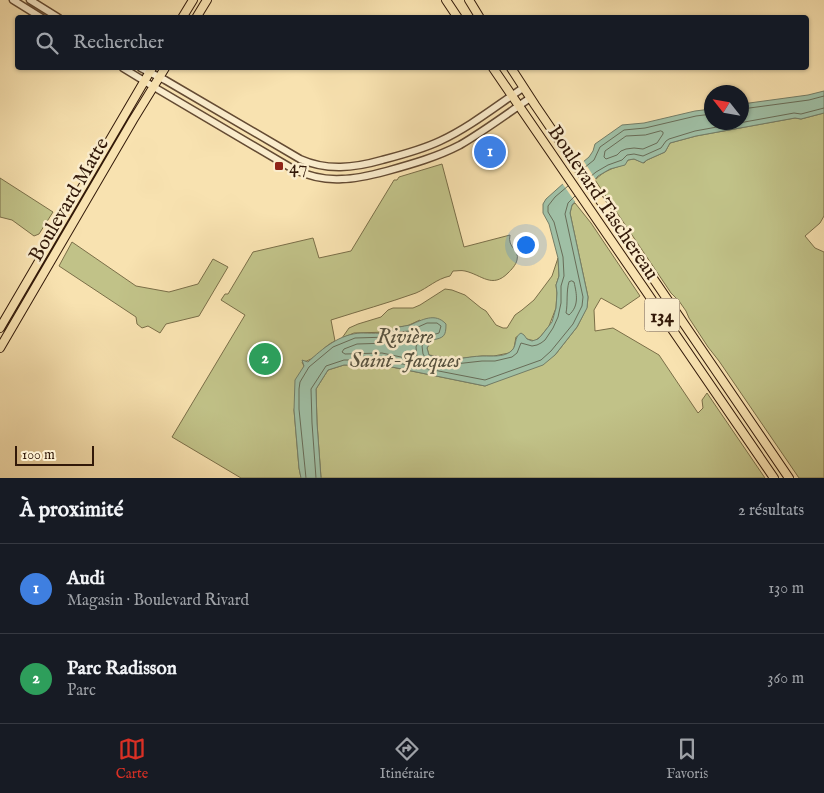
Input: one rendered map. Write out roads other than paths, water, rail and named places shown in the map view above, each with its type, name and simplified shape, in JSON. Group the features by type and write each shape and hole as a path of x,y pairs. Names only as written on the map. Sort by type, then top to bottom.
{"main road":[{"path":"184,15 193,0"},
{"path":"198,15 207,0"},
{"path":"446,0 456,15"},
{"path":"469,0 478,15"},
{"name":"Boulevard Matte","path":"0,328 151,70"},
{"name":"Boulevard Matte","path":"0,348 153,86 164,70"},
{"name":"Boulevard Taschereau","path":"494,70 774,478"},
{"name":"Boulevard Taschereau","path":"512,70 789,478"}],"street":[{"path":"13,0 37,15"},
{"path":"30,0 54,15"},
{"path":"126,70 294,169 312,176 333,179 353,179 371,175 407,166 437,155 471,138 530,98"},
{"path":"151,70 159,77 300,159 334,168 361,165 404,155 430,145 465,128 524,88"}],"water":[{"name":"Rivière Saint-Jacques","path":"824,91 824,113 801,119 795,118 749,126 749,103"},
{"name":"Rivière Saint-Jacques","path":"704,110 704,130 729,130 670,143 665,152 643,163 634,159 628,160 625,165 610,169 598,176 572,205 570,213 588,297 587,308 577,327 555,355 543,365 485,386 382,365 344,365 328,370 316,389 321,478 301,478 294,410 295,380 304,366 302,360 308,362 326,347 346,336 361,333 387,333 398,327 410,325 428,318 437,318 446,324 444,336 432,340 427,348 429,355 432,356 453,359 501,355 507,354 512,350 517,337 521,333 532,341 538,339 552,322 556,308 556,285 559,276 558,258 549,224 543,213 543,204 546,199 589,157 595,144 622,125 644,123"}],"place":[{"name":"Audi","path":"490,152"},
{"name":"47","path":"279,166"},
{"name":"Parc Radisson","path":"265,359"}]}
